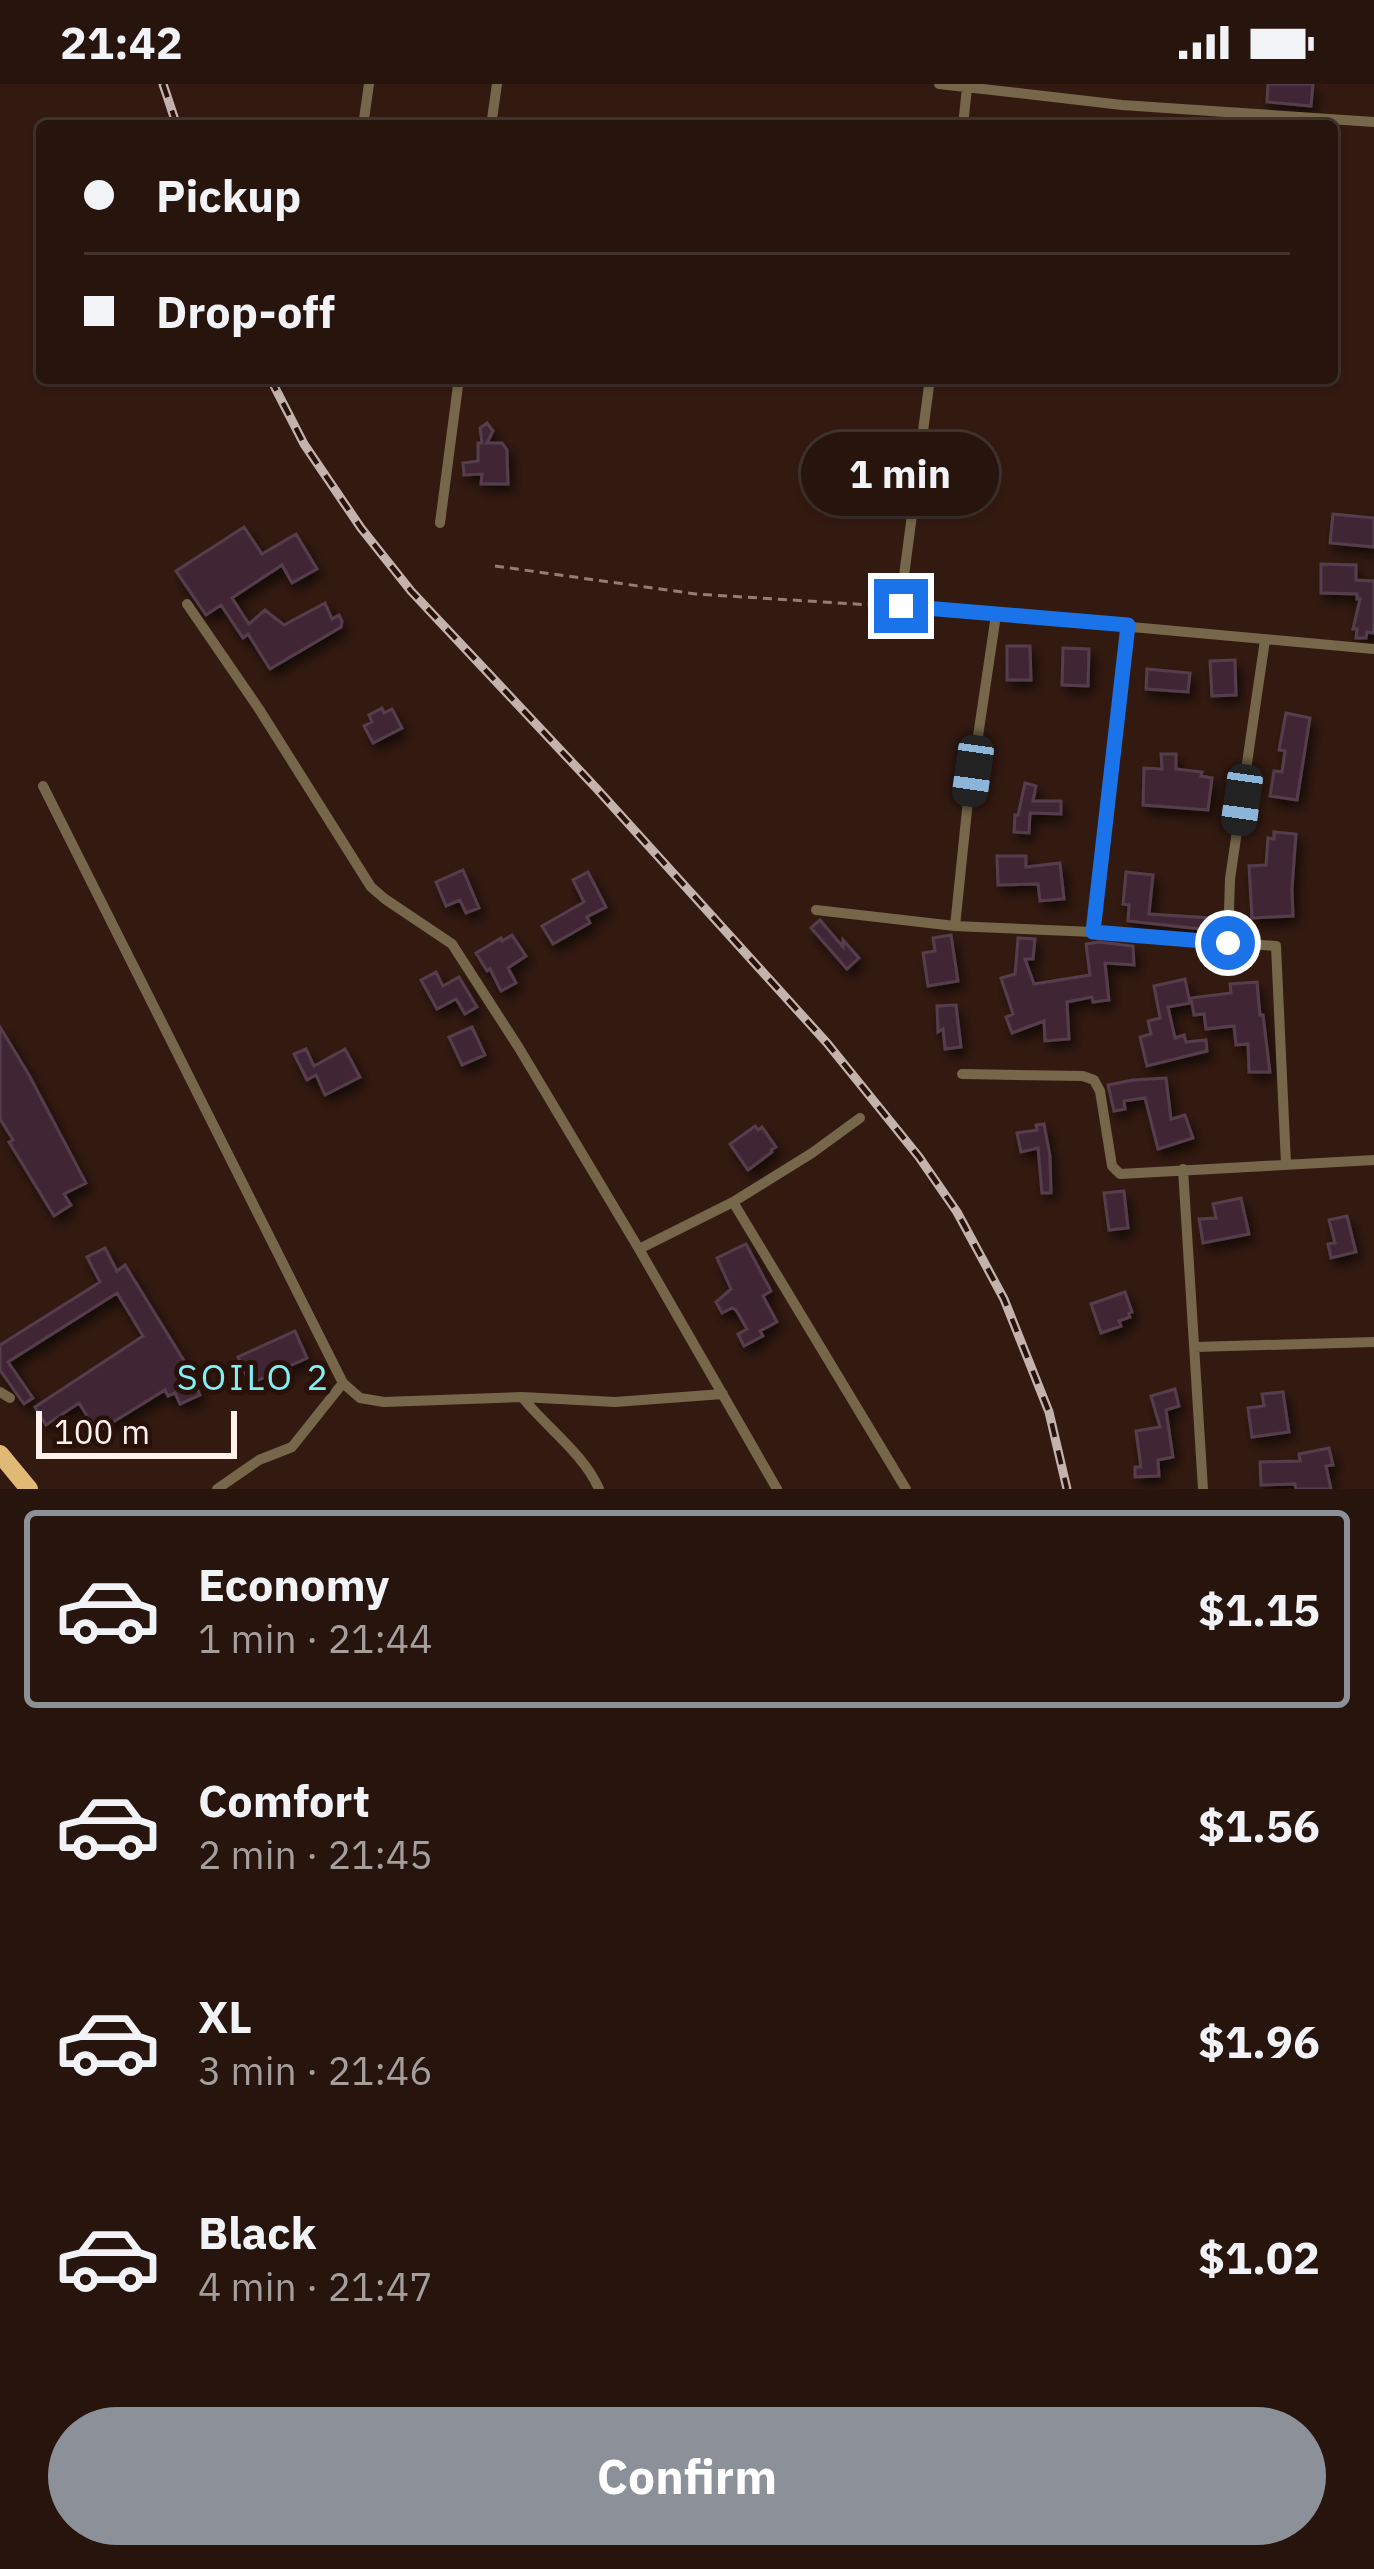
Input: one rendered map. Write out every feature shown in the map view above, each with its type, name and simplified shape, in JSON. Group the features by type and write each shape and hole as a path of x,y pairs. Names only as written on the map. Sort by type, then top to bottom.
{"highway":[{"path":"0,1454 29,1489"}],"street":[{"path":"364,120 369,84"},
{"path":"492,120 496,84"},
{"path":"939,84 1123,105 1374,122"},
{"path":"964,120 967,86"},
{"path":"440,524 458,384"},
{"path":"929,384 901,606 1374,649"},
{"path":"187,604 371,887 452,944 639,1249 776,1489"},
{"path":"955,926 996,615"},
{"path":"1093,932 1128,625"},
{"path":"1228,943 1230,879 1265,640"},
{"path":"44,786 343,1383 360,1398 384,1402 522,1397 615,1402 723,1394"},
{"path":"816,910 955,926 1276,946 1286,1164"},
{"path":"962,1074 1094,1080 1100,1091 1112,1166 1120,1174 1374,1160"},
{"path":"639,1249 733,1202 860,1118"},
{"path":"1183,1169 1203,1489"},
{"path":"733,1202 906,1489"},
{"path":"1195,1347 1374,1342"},
{"path":"217,1489 259,1460 292,1447 343,1383"},
{"path":"522,1397 580,1460 598,1489"}],"path":[{"path":"495,566 696,594 901,606"}],"building":[{"path":"1268,84 1313,84 1311,106 1267,102"},
{"path":"487,423 493,431 487,443 502,443 507,450 508,484 481,484 482,474 464,475 463,463 478,461 480,428"},
{"path":"1333,514 1374,518 1374,547 1330,543"},
{"path":"244,527 262,554 296,534 317,569 292,583 282,565 232,598 249,624 265,610 284,625 325,603 332,619 339,615 342,621 341,627 270,669 248,634 243,638 221,605 206,615 176,571"},
{"path":"1321,564 1356,565 1356,580 1374,581 1374,627 1366,638 1356,638 1357,629 1353,629 1357,594 1321,593"},
{"path":"1007,646 1030,646 1031,680 1007,680"},
{"path":"1063,648 1089,649 1088,686 1062,685"},
{"path":"1235,660 1236,695 1212,696 1210,661"},
{"path":"1147,669 1190,673 1188,692 1146,689"},
{"path":"382,708 384,713 392,709 402,728 373,743 364,726 372,722 369,715"},
{"path":"1286,713 1310,718 1297,800 1270,796 1274,771 1282,772 1285,751 1279,750"},
{"path":"1161,754 1176,754 1176,769 1212,778 1208,810 1143,805 1144,768 1162,769"},
{"path":"1025,783 1036,786 1033,801 1061,801 1061,814 1030,813 1029,833 1014,832 1015,815"},
{"path":"1274,832 1296,834 1293,916 1252,918 1249,866 1266,865 1268,838 1274,839"},
{"path":"997,856 1026,856 1026,867 1060,863 1064,899 1040,901 1038,884 998,885"},
{"path":"463,870 479,908 466,913 460,900 446,906 436,882"},
{"path":"588,872 606,907 587,917 590,923 553,944 542,926 584,902 573,880"},
{"path":"1126,872 1153,875 1149,914 1211,918 1210,930 1128,921 1129,905 1123,904"},
{"path":"820,920 859,958 847,969 811,928"},
{"path":"512,935 526,956 508,968 516,983 501,991 476,953"},
{"path":"951,935 958,981 928,986 923,953 935,951 933,938"},
{"path":"1018,938 1035,939 1033,959 1025,959 1034,984 1090,975 1086,944 1133,946 1134,965 1105,963 1109,1000 1093,1002 1092,997 1067,1002 1069,1039 1045,1041 1044,1021 1012,1033 1006,1017 1013,1014 1001,978 1015,974"},
{"path":"436,972 443,986 459,977 477,1007 465,1014 456,999 437,1009 421,980"},
{"path":"1185,979 1190,1003 1168,1007 1175,1038 1206,1040 1207,1051 1147,1066 1140,1037 1151,1034 1148,1021 1160,1018 1154,986"},
{"path":"1257,982 1270,1072 1249,1072 1248,1044 1236,1045 1234,1026 1206,1029 1204,1014 1194,1015 1191,998 1231,993 1230,984"},
{"path":"956,1005 961,1047 945,1049 943,1029 938,1032 937,1006"},
{"path":"0,1027 86,1183 64,1194 71,1205 54,1216 0,1119"},
{"path":"472,1027 485,1055 462,1065 449,1037"},
{"path":"306,1049 314,1066 345,1049 360,1077 325,1095 316,1075 307,1080 294,1054"},
{"path":"1166,1078 1171,1119 1185,1115 1193,1138 1158,1149 1145,1098 1124,1101 1125,1109 1114,1111 1108,1085"},
{"path":"1044,1124 1051,1193 1042,1193 1038,1148 1021,1152 1017,1133"},
{"path":"755,1126 762,1127 776,1147 748,1170 730,1144"},
{"path":"1124,1191 1128,1228 1109,1230 1104,1193"},
{"path":"1241,1198 1249,1234 1203,1243 1199,1219 1216,1218 1213,1204"},
{"path":"1347,1216 1356,1252 1331,1258 1328,1244 1335,1243 1329,1220"},
{"path":"746,1244 771,1291 763,1296 777,1322 744,1346 738,1334 747,1329 736,1310 722,1313 716,1302 731,1289 717,1258"},
{"path":"105,1248 117,1271 125,1265 200,1395 180,1404 175,1393 168,1396 165,1390 97,1432 79,1403 46,1425 35,1407 143,1336 117,1293 8,1362 33,1398 24,1404 0,1370 0,1345 100,1282 87,1257"},
{"path":"1125,1292 1130,1317 1101,1333 1091,1304"},
{"path":"295,1331 307,1358 250,1384 238,1357"},
{"path":"1175,1389 1179,1406 1166,1410 1173,1457 1158,1460 1159,1476 1135,1477 1135,1467 1141,1467 1136,1431 1160,1427 1151,1396"},
{"path":"1283,1392 1289,1432 1252,1437 1248,1408 1264,1406 1262,1394"},
{"path":"1329,1448 1333,1465 1326,1466 1331,1489 1261,1485 1260,1462 1300,1461 1299,1454"}],"railway":[{"path":"163,84 175,120"},
{"path":"273,384 304,444 411,591 827,1043 919,1157 957,1212 1004,1299 1049,1412 1067,1489"}],"district":[{"name":"SOILO 2","path":"254,1376"}],"route":[{"path":"901,606 1128,625 1093,932 1228,943"}]}
